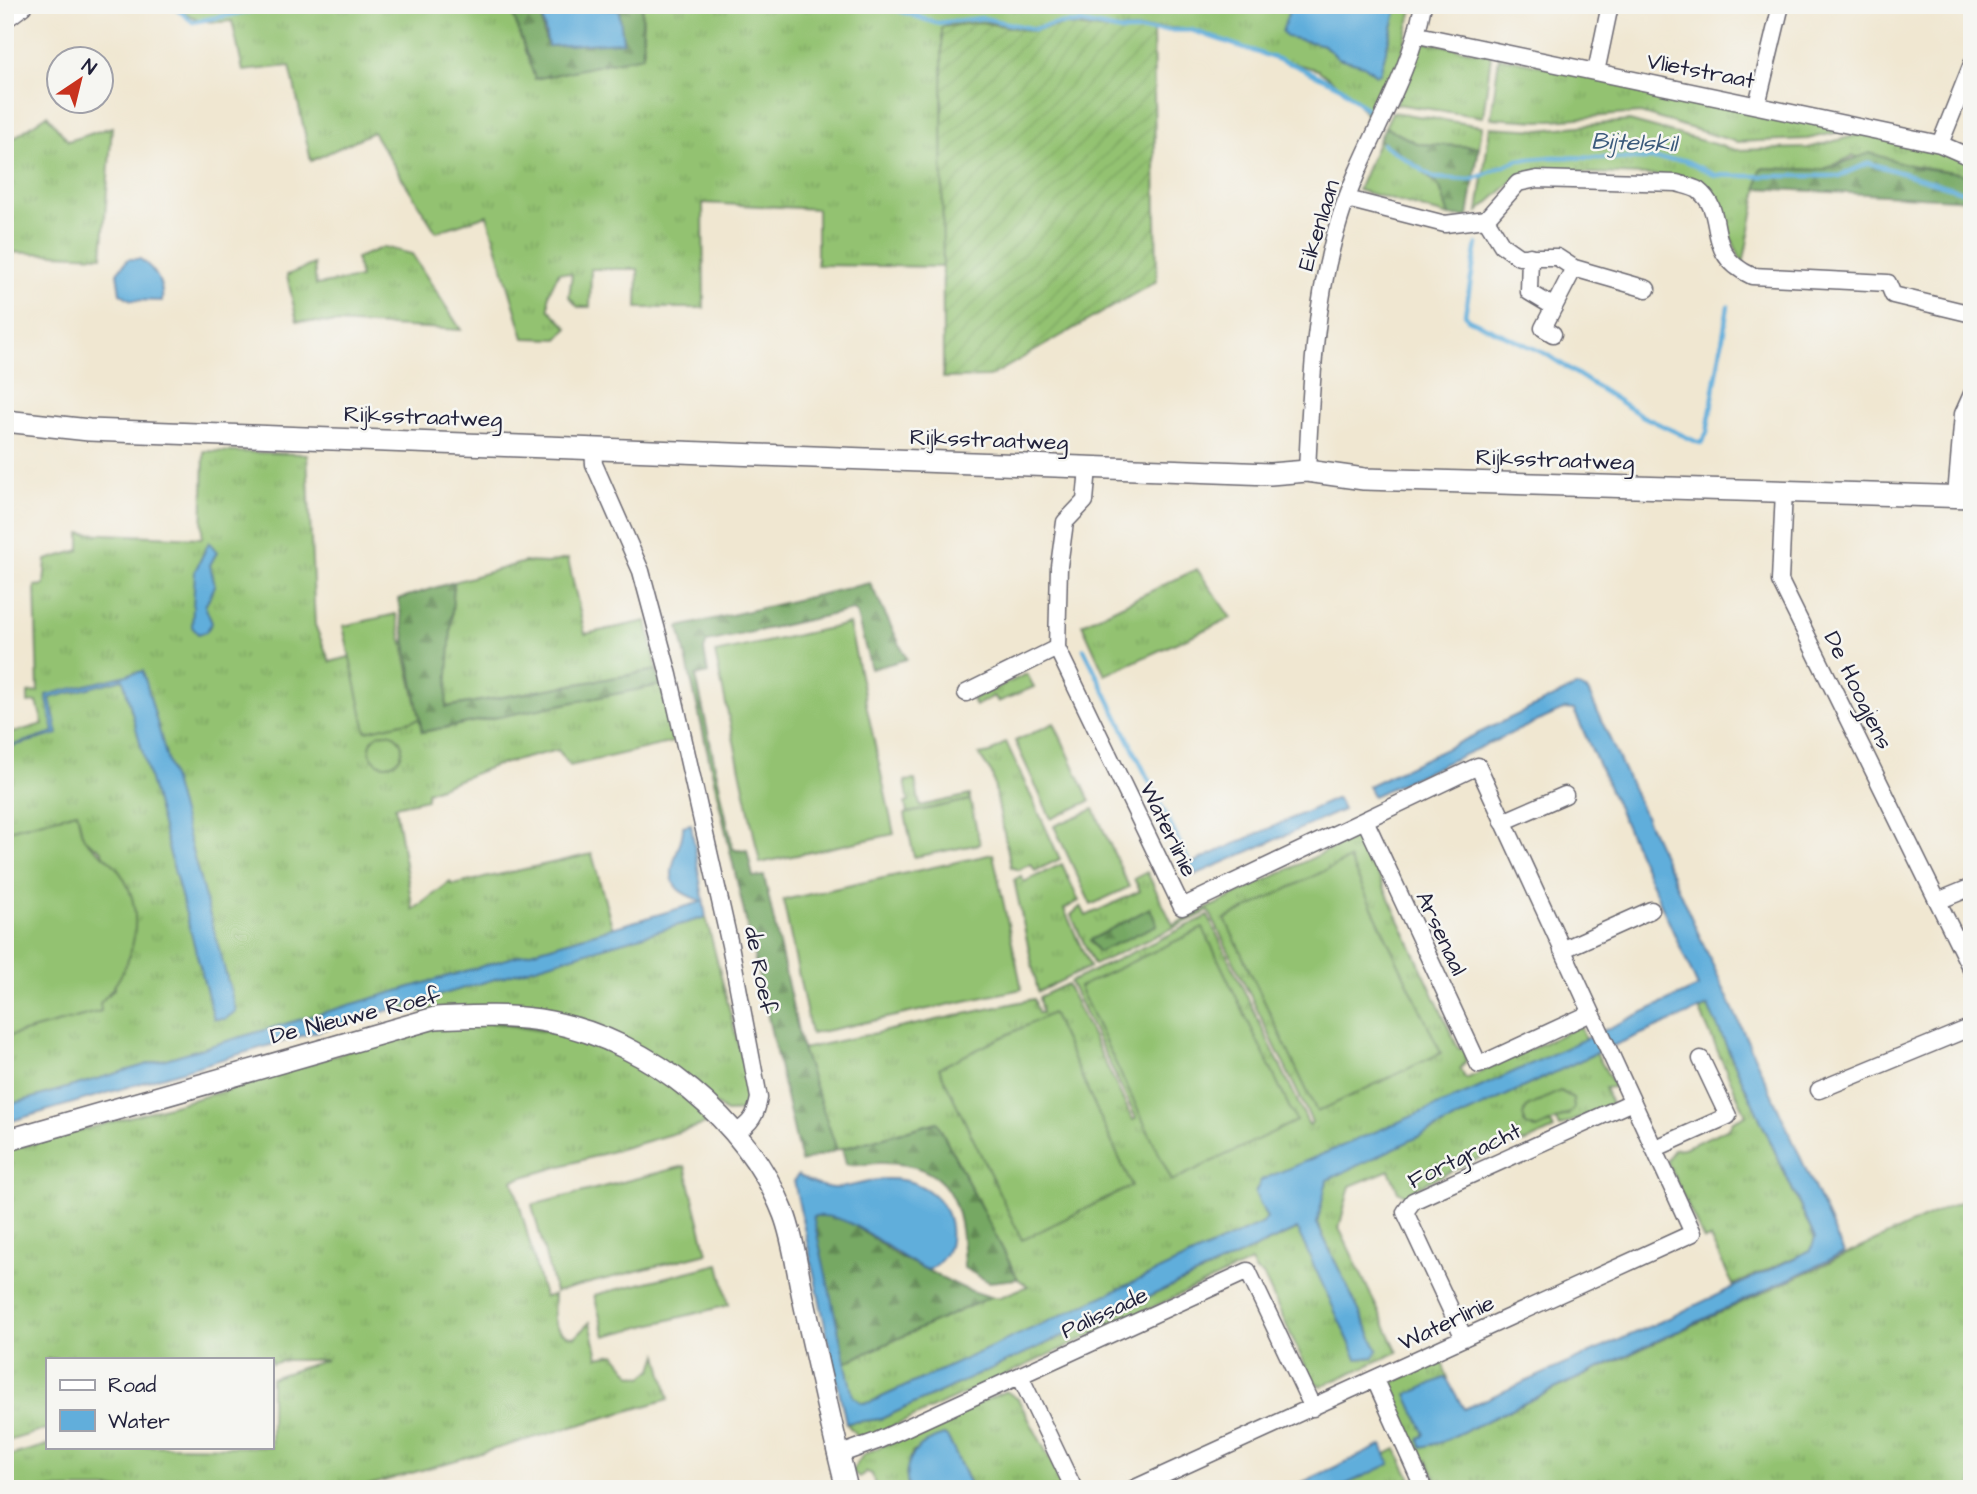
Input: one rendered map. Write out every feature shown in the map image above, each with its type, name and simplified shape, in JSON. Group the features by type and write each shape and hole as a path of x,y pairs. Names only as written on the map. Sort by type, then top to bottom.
{"street":[{"path":"5,17 21,5"},
{"name":"Eikenlaan","path":"1307,471 1321,299 1347,199 1404,75 1418,35 1423,5"},
{"path":"1596,72 1611,5"},
{"path":"1757,105 1781,5"},
{"name":"Vlietstraat","path":"1418,35 1940,144 1972,158"},
{"path":"1940,144 1972,64"},
{"path":"1347,199 1445,224 1486,219 1518,183 1537,179 1677,183 1698,190 1711,209 1724,257 1743,272 1773,278 1888,283 1893,295 1972,314"},
{"path":"1486,219 1502,245 1520,257 1557,257 1574,268 1647,289"},
{"path":"1531,256 1529,292 1554,307"},
{"path":"1553,334 1543,328 1574,268"},
{"path":"1964,497 1963,414 1972,394"},
{"name":"Rijksstraatweg","path":"5,421 89,430 1088,468 1270,474 1307,471 1364,479 1964,497"},
{"name":"de Roef","path":"593,449 594,464 641,571 669,675 730,945 759,1098 752,1119 736,1132"},
{"name":"Waterlinie","path":"1088,468 1085,501 1065,522 1059,566 1056,648 1182,907 1478,766 1693,1233 1133,1489"},
{"name":"De Hoogjens","path":"1784,490 1780,581 1972,971"},
{"path":"966,693 1056,648"},
{"path":"1503,822 1565,794"},
{"name":"Arsenaal","path":"1365,820 1479,1065 1594,1020"},
{"path":"1938,901 1972,887"},
{"path":"1562,950 1651,910"},
{"name":"De Nieuwe Roef","path":"5,1141 435,1018 492,1014 552,1022 605,1039 650,1061 696,1096 736,1132"},
{"path":"1819,1090 1972,1027"},
{"path":"1654,1149 1728,1116 1702,1059"},
{"name":"Fortgracht","path":"1464,1338 1405,1212 1413,1201 1632,1101"},
{"path":"736,1132 760,1165 785,1216 847,1489"},
{"name":"Palissade","path":"838,1455 1020,1376 1248,1271 1313,1408"},
{"path":"1020,1376 1074,1489"},
{"path":"1375,1380 1424,1489"}],"green space":[{"path":"175,5 510,5 526,54 640,56 644,51 642,5 1291,5 1287,36 1324,45 1338,58 1365,65 1376,75 1380,73 1398,5 1413,5 1400,63 1374,122 1368,119 1359,104 1341,87 1318,70 1263,55 1201,32 1174,28 1109,30 1077,24 1032,30 990,22 944,26 944,267 817,265 817,209 703,203 704,308 637,308 638,269 591,269 590,307 578,307 569,297 572,274 559,272 549,293 549,309 568,328 558,339 524,338 487,215 436,232 373,132 311,161 290,66 243,71 232,21 202,20 188,15"},
{"path":"510,5 642,5 643,56 535,79","holes":["549,6 619,10 623,41 550,46 545,39 543,9"]},
{"path":"980,22 1030,31 1065,25 1117,31 1153,29 1157,281 989,377 943,378 942,27"},
{"path":"1417,40 1491,55 1483,117 1396,104"},
{"path":"1499,57 1849,130 1807,139 1737,142 1640,113 1540,121 1491,118"},
{"path":"1392,112 1482,126 1479,147 1418,144 1385,127"},
{"path":"46,116 68,141 112,127 102,256 5,252 5,144"},
{"path":"1629,121 1736,150 1808,148 1865,133 1929,147 1972,163 1972,181 1960,173 1853,156 1822,170 1762,168 1743,265 1716,203 1672,176 1534,171 1520,175 1478,212 1490,127 1540,130"},
{"path":"1385,127 1418,144 1479,147 1468,217 1449,216 1440,188 1418,167 1379,140"},
{"path":"1379,140 1418,167 1440,188 1449,216 1358,190"},
{"path":"1870,153 1916,167 1960,173 1972,181 1972,200 1757,188 1761,168 1822,170"},
{"path":"384,247 412,254 461,330 297,321 287,275 314,264 316,285 360,278 356,258"},
{"path":"204,451 307,454 315,625 330,662 406,642 422,732 661,685 673,742 570,766 558,750 494,766 427,792 427,799 395,806 413,910 450,882 453,885 592,854 613,930 5,1106 5,1037 101,1011 99,1003 115,988 102,851 83,838 77,812 5,831 5,735 43,724 37,702 28,703 28,693 38,692 35,586 44,585 46,560 80,550 80,533 202,538"},
{"path":"568,559 585,634 647,621 657,670 445,707 454,582 525,562 547,563"},
{"path":"1197,569 1231,618 1105,675 1082,624"},
{"path":"454,582 446,707 657,670 661,685 422,732 398,599"},
{"path":"870,583 907,659 871,669 856,612 853,610 707,642 704,650 708,673 696,676 733,849 747,850 753,877 764,876 802,1049 837,1150 801,1162 679,627"},
{"path":"396,614 420,719 366,731 343,626"},
{"path":"849,624 894,834 760,863 715,653"},
{"path":"1027,674 1034,687 998,702 994,696 975,706 972,699"},
{"path":"1054,723 1090,801 1051,819 1015,741"},
{"path":"386,733 397,738 402,749 397,760 386,765 375,760 370,749 375,738"},
{"path":"1006,742 1060,859 1035,871 1031,864 1018,870 1011,867 992,774 979,755 990,753"},
{"path":"915,780 920,806 970,795 970,800 907,813 905,803 909,802 905,781"},
{"path":"970,800 980,844 914,857 905,814"},
{"path":"1094,809 1129,887 1091,905 1054,826"},
{"path":"77,812 84,838 116,867 127,884 135,919 134,938 129,955 122,973 100,1003 101,1011 5,1037 5,831"},
{"path":"1360,835 1458,1048 1465,1051 1466,1062 1460,1069 1466,1079 1580,1026 1586,1039 1256,1193 1267,1218 1261,1224 871,1402 862,1403 853,1397 844,1363 990,1297 1000,1297 1028,1286 1018,1279 937,1122 837,1150 802,1049 1034,999 1038,1013 1042,1013 1039,997 1067,984 1133,1120 1136,1118 1070,982 1208,916 1309,1125 1312,1122 1209,911 1094,965 1071,915 1081,906 1086,916 1140,891 1134,879 1147,872 1173,925"},
{"path":"993,854 1022,989 811,1034 783,900"},
{"path":"1349,859 1441,1053 1317,1112 1225,919"},
{"path":"1062,864 1079,901 1064,909 1090,967 1038,992 1014,880 1021,876 1024,882"},
{"path":"1150,908 1157,925 1098,952 1090,940"},
{"path":"706,917 753,1103 746,1111 726,1112 641,1048 430,1012 392,1009"},
{"path":"1203,928 1296,1121 1172,1181 1079,987"},
{"path":"1708,1006 1815,1239 1811,1250 1733,1285 1710,1238 1704,1240 1667,1162 1673,1149 1684,1148 1729,1128 1733,1121 1746,1115 1699,1009"},
{"path":"1052,1013 1132,1186 1022,1240 939,1068"},
{"path":"497,1021 582,1037 636,1061 713,1122 513,1180 544,1297 554,1295 557,1328 575,1337 590,1322 598,1357 615,1354 631,1374 642,1377 653,1369 658,1354 669,1399 356,1489 5,1489 5,1457 46,1445 46,1448 273,1448 273,1377 326,1360 286,1360 273,1363 273,1358 46,1358 46,1429 5,1442 5,1151 253,1083 407,1031"},
{"path":"1596,1053 1615,1087 1605,1088 1612,1104 1559,1127 1556,1120 1568,1115 1540,1100 1524,1111 1524,1123 1534,1129 1551,1123 1554,1129 1524,1143 1518,1140 1417,1187 1408,1197 1398,1191 1389,1170 1350,1186 1339,1228 1398,1352 1322,1386 1312,1380 1263,1275 1256,1272 1251,1262 868,1438 857,1436 846,1423 881,1419 1298,1229 1357,1359 1374,1357 1377,1350 1317,1223 1326,1180"},
{"path":"1560,1091 1573,1098 1574,1108 1570,1113 1537,1129 1526,1125 1523,1115 1527,1107"},
{"path":"937,1122 1018,1279 989,1282 964,1268 960,1224 955,1206 948,1190 937,1178 922,1169 903,1164 846,1164 842,1149"},
{"path":"685,1166 707,1253 555,1292 532,1205"},
{"path":"1972,1196 1972,1489 1440,1489 1427,1460 1420,1464 1387,1392 1387,1385 1441,1360 1448,1378 1445,1377 1421,1446 1439,1443"},
{"path":"812,1216 834,1216 847,1220 896,1255 963,1288 990,1297 844,1363"},
{"path":"719,1264 729,1305 605,1336 594,1295"},
{"path":"1006,1391 1018,1399 1066,1489 972,1489 948,1438 944,1435 912,1453 906,1474 909,1489 876,1489 872,1474 867,1472 859,1477 852,1471 863,1455"},
{"path":"1396,1449 1411,1479 1390,1489 1336,1489 1389,1464 1386,1454"}],"water":[{"path":"1291,5 1398,5 1380,73 1376,75 1364,65 1338,58 1324,45 1288,37 1282,32"},
{"path":"546,6 619,10 623,42 548,46 542,14"},
{"path":"128,259 140,259 150,267 160,283 162,301 131,300 120,293 117,273"},
{"path":"209,542 217,552 210,565 215,586 205,606 212,623 206,632 198,634 192,627 195,571"},
{"path":"143,671 236,1011 225,1019 214,1019 123,679 50,698 58,734 5,748 54,732 46,695"},
{"path":"1577,686 1588,691 1844,1253 1439,1443 1421,1447 1419,1440 1425,1434 1407,1395 1446,1377 1464,1409 1671,1317 1811,1250 1815,1238 1708,1006 1596,1053 1327,1180 1317,1224 1378,1350 1374,1357 1357,1359 1297,1229 881,1419 846,1423 794,1181 798,1175 815,1184 833,1188 886,1179 913,1183 934,1195 947,1215 950,1227 948,1250 936,1265 928,1270 858,1227 829,1217 813,1216 853,1397 862,1403 871,1402 1261,1224 1267,1218 1255,1193 1261,1180 1472,1091 1698,987 1574,710 1565,709 1373,796 1368,786"},
{"path":"1337,798 1343,810 1195,875 1190,864"},
{"path":"691,824 706,917 5,1123 5,1106 701,902 678,889 672,875 683,826"},
{"path":"944,1435 948,1438 972,1489 909,1489 907,1470 913,1454 926,1442"},
{"path":"1382,1445 1390,1464 1336,1489 1288,1489"}],"waterway":[{"name":"Bijtelskil","path":"172,5 193,22 281,5"},
{"name":"Bijtelskil","path":"883,5 936,23 983,18 1034,29 1055,24 1082,23 1122,31 1191,30 1292,64 1341,87 1367,110"},
{"name":"Bijtelskil","path":"1383,144 1434,178 1471,180 1518,160 1554,157 1684,160 1715,175 1743,176 1839,176 1869,163 1972,194"},
{"path":"1477,244 1465,314 1468,319 1546,354 1642,416 1701,443 1707,433 1728,306"},
{"path":"1084,649 1190,864"}]}
